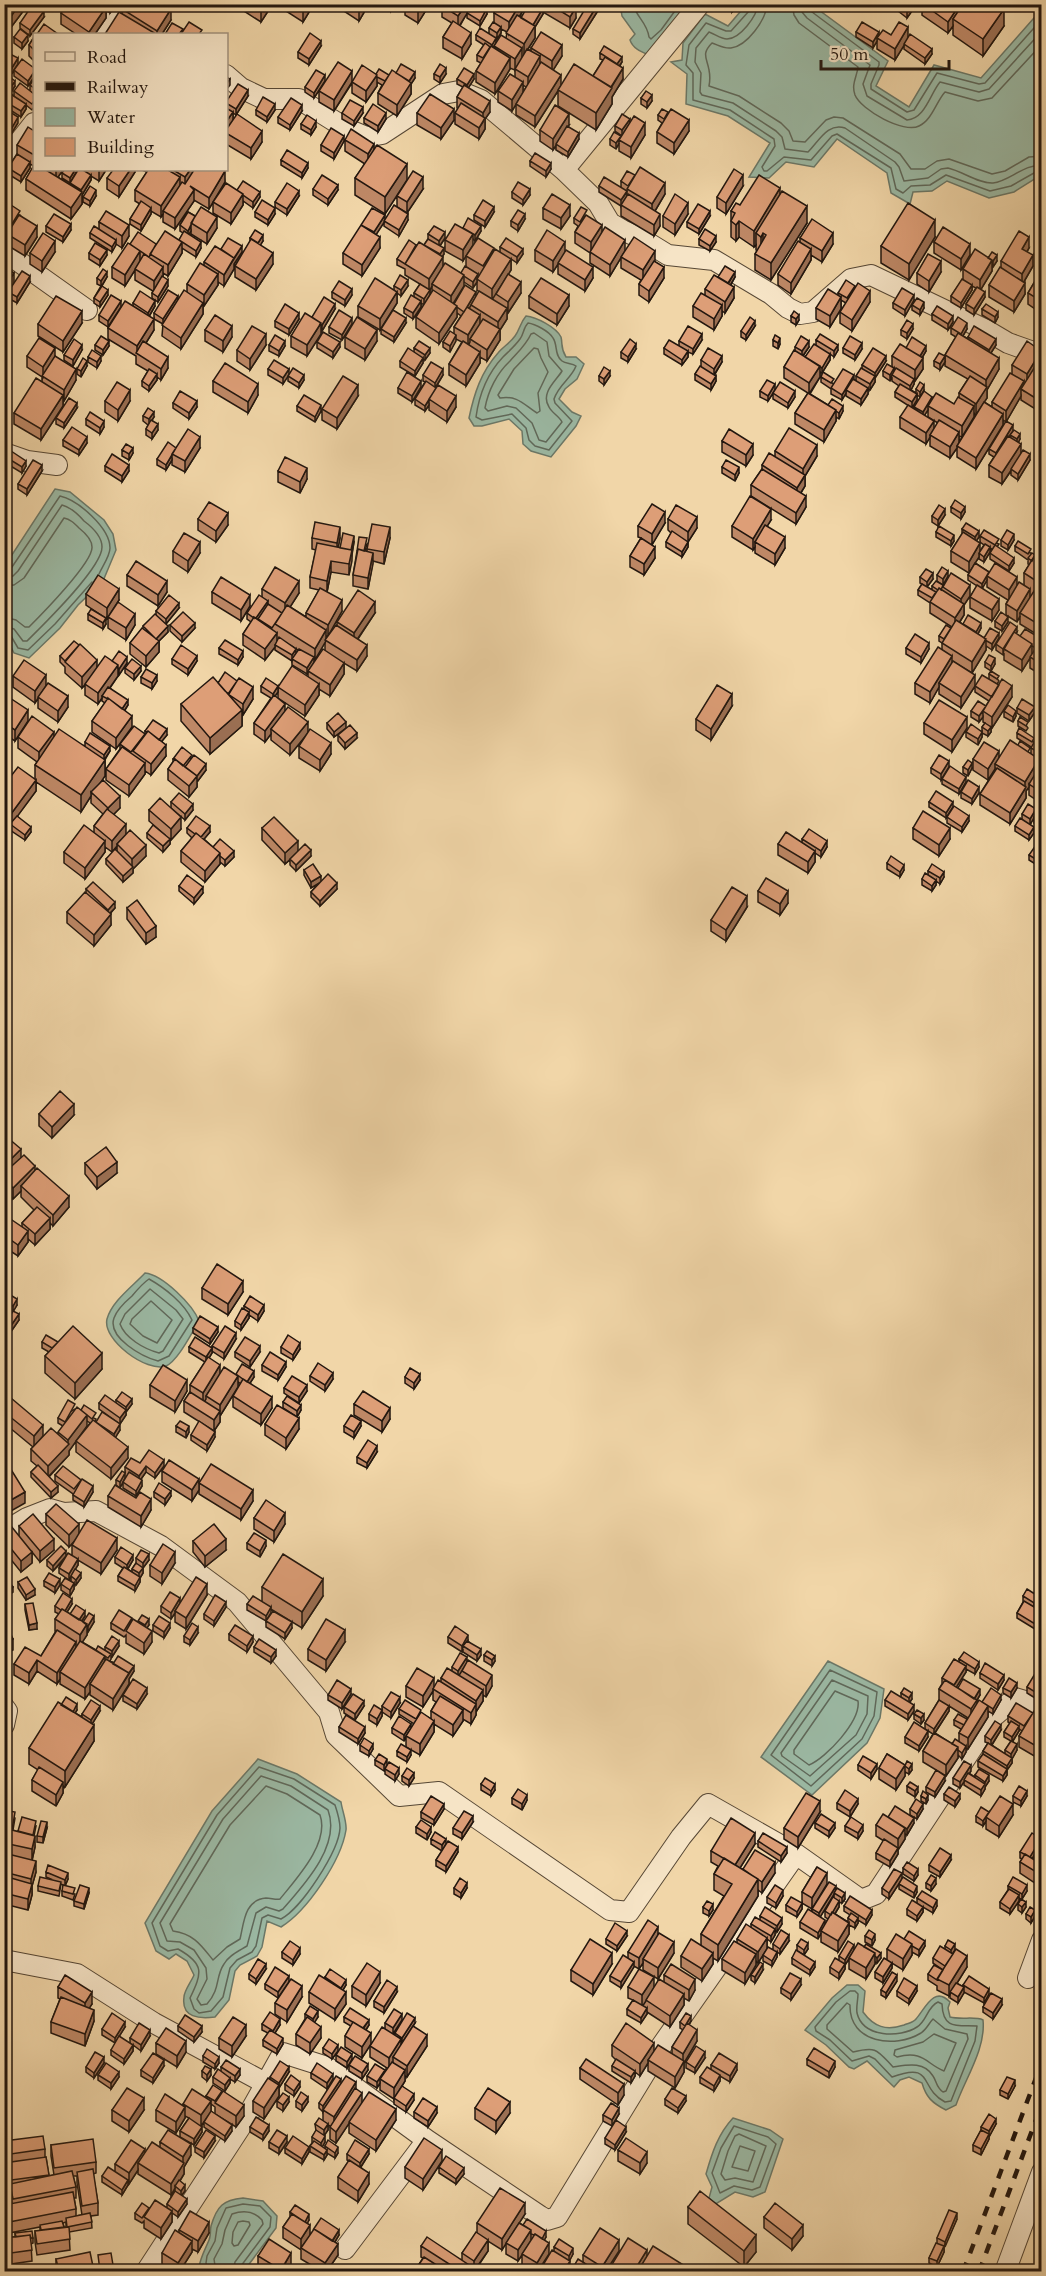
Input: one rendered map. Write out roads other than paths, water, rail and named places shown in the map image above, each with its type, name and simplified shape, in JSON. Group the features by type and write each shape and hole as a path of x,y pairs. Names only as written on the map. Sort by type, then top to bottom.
{"street":[{"path":"115,29 127,4"},
{"path":"564,170 700,4"},
{"path":"228,77 241,88 264,99 299,99 347,129 366,136 382,134 443,94 459,91 481,100 564,170 598,202 610,223 668,255 714,260 763,288 800,314 813,312 851,279 871,275 986,330 1008,343 1041,356"},
{"path":"4,161 33,124"},
{"path":"4,251 87,310"},
{"path":"4,453 27,461 57,465"},
{"path":"4,1532 27,1518 50,1509 64,1513 96,1511 160,1546 237,1602 328,1712 336,1735 399,1796 439,1792 610,1910 629,1912 681,1837 708,1804 796,1854 861,1900 876,1894 993,1718 1015,1698 1041,1706"},
{"path":"4,1707 7,1711 4,1725"},
{"path":"146,2271 247,2117 283,2053 327,2067 427,2140 540,2216 548,2220 557,2217 662,2045 796,1854"},
{"path":"1028,1978 1041,1940"},
{"path":"4,1960 77,1974 154,2023 265,2083"},
{"path":"345,2249 427,2140"},
{"path":"1005,2271 1041,2172"}],"water":[{"path":"620,4 693,4 651,56 638,50 631,43 630,40 635,34 622,16"},
{"path":"746,5 812,5 888,61 876,86 909,107 934,65 981,78 1041,10 1041,180 1036,178 1014,192 989,198 947,181 932,191 913,192 910,204 891,193 887,173 837,139 814,167 786,162 769,178 749,177 770,143 728,116 686,104 687,74 671,62 682,60 683,43 705,14 728,26"},
{"path":"526,316 540,320 555,330 561,337 566,357 576,357 584,364 577,379 565,389 559,399 572,412 581,416 576,426 551,457 531,451 523,444 522,431 509,419 474,426 469,418 476,392 487,368 515,336"},
{"path":"55,489 70,492 104,520 113,534 116,550 103,581 29,658 14,653 5,635 4,567"},
{"path":"145,1273 160,1279 176,1292 191,1307 199,1321 180,1352 166,1366 148,1365 138,1360 118,1345 107,1327 107,1319 113,1306"},
{"path":"828,1661 884,1689 880,1718 867,1743 812,1795 761,1757"},
{"path":"258,1759 297,1774 341,1802 346,1823 343,1842 321,1884 291,1920 281,1927 267,1921 262,1947 257,1956 240,1965 235,1971 229,2000 215,2017 193,2016 185,2009 184,2004 185,1992 194,1975 187,1961 176,1954 169,1959 156,1951 145,1923 212,1811"},
{"path":"847,1985 858,1985 865,1991 863,2012 881,2026 892,2028 912,2022 930,2000 939,1996 950,2002 948,2008 950,2017 983,2020 978,2053 956,2105 946,2110 933,2102 925,2092 922,2083 909,2077 900,2080 894,2087 867,2061 854,2069 849,2067 826,2045 805,2030 832,1998"},
{"path":"733,2118 770,2130 783,2139 765,2192 753,2197 735,2192 714,2205 709,2198 712,2187 706,2174 719,2137"},
{"path":"243,2198 263,2201 277,2216 276,2228 244,2271 206,2271 199,2267 218,2209 230,2200"}],"railway":[{"path":"963,2272 1042,2062"},
{"path":"979,2272 1042,2104"}]}
